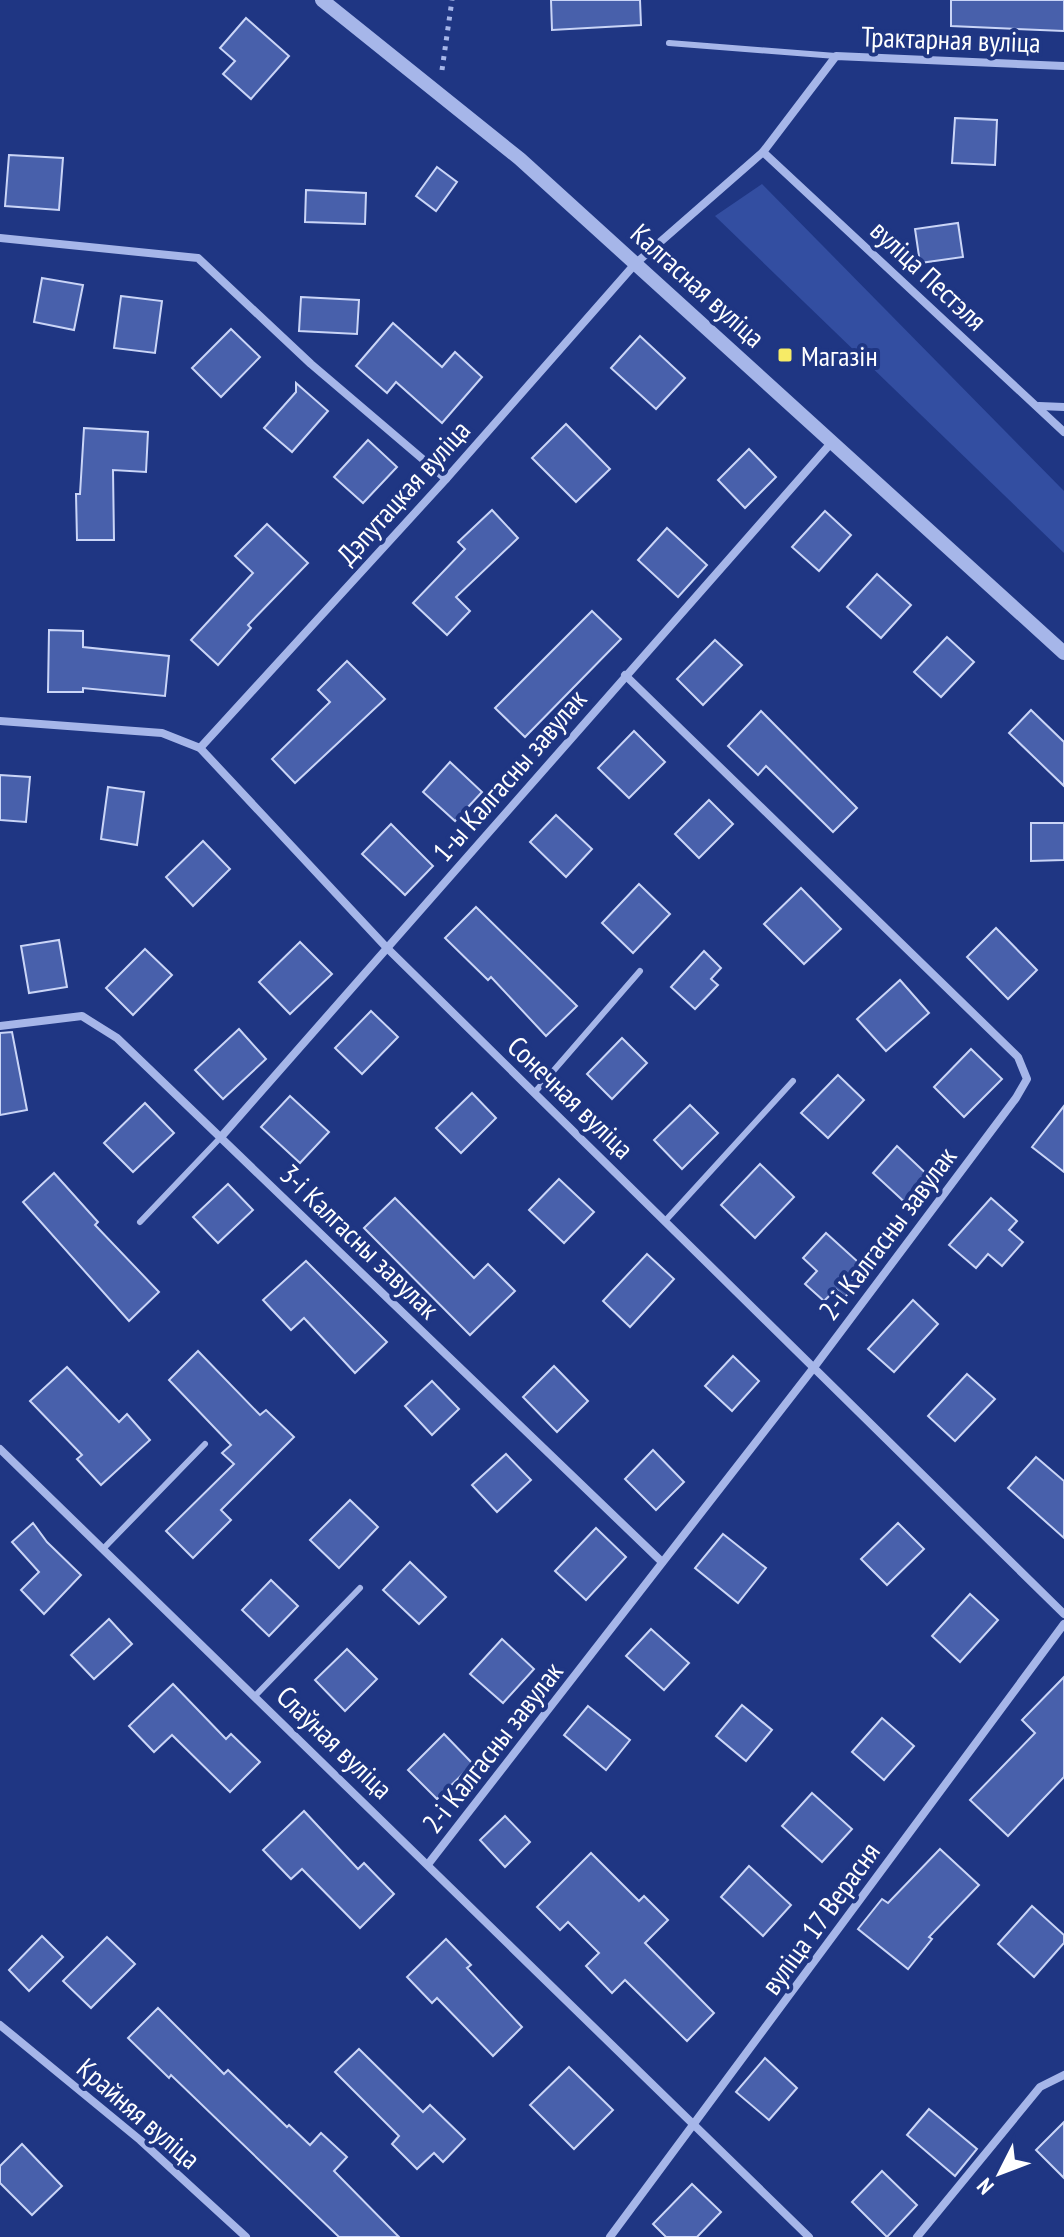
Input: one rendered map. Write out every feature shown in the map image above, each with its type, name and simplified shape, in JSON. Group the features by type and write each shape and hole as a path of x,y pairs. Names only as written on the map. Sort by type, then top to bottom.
{"street":[{"name":"Калгасная вуліца","path":"322,0 439,90 1064,653"},
{"name":"Трактарная вуліца","path":"836,56 1064,66"},
{"name":"Дэпутацкая вуліца","path":"200,748 446,479 635,264 763,152 836,56"},
{"name":"вуліца Пестэля","path":"763,152 1064,432"},
{"path":"0,238 198,258 311,364 446,479"},
{"path":"1039,406 1064,407"},
{"name":"1-ы Калгасны завулак","path":"221,1137 832,442"},
{"name":"2-і Калгасны завулак","path":"429,1863 815,1366 1016,1098 1027,1079 1018,1057 625,675"},
{"name":"Сонечная вуліца","path":"0,721 162,733 200,748 387,948 1064,1614"},
{"name":"3-і Калгасны завулак","path":"0,1026 82,1016 117,1038 662,1562"},
{"name":"Слаўная вуліца","path":"0,1449 429,1863 693,2128 809,2237"},
{"name":"вуліца 17 Верасня","path":"610,2237 1064,1624"},
{"name":"Крайняя вуліца","path":"0,2025 140,2140 246,2237"},
{"path":"917,2237 1040,2087 1064,2075"}],"lane":[{"path":"669,43 836,56"},
{"path":"535,1092 640,971"},
{"path":"666,1220 793,1081"},
{"path":"140,1222 221,1137"},
{"path":"103,1549 205,1444"},
{"path":"255,1696 360,1588"}],"path":[{"path":"439,90 452,0"}],"shaded area":[{"path":"762,184 1064,491 1064,553 715,216"}],"building":[{"path":"551,0 640,0 641,25 552,30"},
{"path":"951,0 1064,0 1064,31 951,26"},
{"path":"246,18 289,56 251,99 223,74 235,61 220,48"},
{"path":"955,118 997,120 995,165 952,163"},
{"path":"9,155 63,158 59,210 5,206"},
{"path":"437,167 457,182 436,211 416,196"},
{"path":"306,190 366,193 365,224 305,222"},
{"path":"958,223 963,257 920,263 915,229"},
{"path":"42,278 83,285 74,330 34,322"},
{"path":"121,296 162,301 155,353 114,348"},
{"path":"301,297 359,300 357,334 299,331"},
{"path":"393,323 442,367 455,352 482,377 442,423 396,382 387,393 356,366"},
{"path":"231,329 260,357 221,397 192,368"},
{"path":"640,336 685,378 656,409 611,368"},
{"path":"296,383 328,411 292,452 264,428 296,392"},
{"path":"566,424 610,469 576,502 532,458"},
{"path":"84,428 148,432 146,472 113,470 114,540 77,540 76,494 80,494"},
{"path":"368,440 397,467 363,503 334,477"},
{"path":"749,449 776,477 745,508 718,480"},
{"path":"492,510 518,538 456,597 470,611 447,635 413,603 465,549 458,542"},
{"path":"825,511 851,535 819,571 792,547"},
{"path":"267,524 308,563 248,625 251,628 218,665 191,640 253,573 235,556"},
{"path":"667,528 707,565 678,597 638,560"},
{"path":"877,574 911,605 881,638 847,607"},
{"path":"592,611 621,639 525,737 495,708"},
{"path":"49,630 83,631 83,647 169,656 165,696 83,688 83,692 48,692"},
{"path":"947,637 974,662 941,697 914,672"},
{"path":"715,640 742,665 703,705 677,679"},
{"path":"347,661 385,699 295,783 272,759 330,702 318,690"},
{"path":"1031,710 1064,742 1064,786 1009,733"},
{"path":"761,711 857,808 833,832 766,766 758,775 728,746"},
{"path":"634,731 665,762 629,798 598,768"},
{"path":"450,762 482,792 455,821 423,792"},
{"path":"0,775 30,777 26,822 0,820"},
{"path":"108,787 144,792 137,845 101,839"},
{"path":"709,800 733,824 699,858 675,834"},
{"path":"556,815 592,849 566,877 530,842"},
{"path":"1031,823 1064,823 1064,860 1031,861"},
{"path":"391,824 433,866 405,895 362,854"},
{"path":"203,841 230,869 193,906 166,877"},
{"path":"639,884 670,914 633,953 602,923"},
{"path":"801,888 841,929 804,964 764,924"},
{"path":"476,907 577,1006 546,1036 491,977 488,980 445,938"},
{"path":"996,928 1037,970 1008,999 967,957"},
{"path":"59,940 67,987 29,993 21,946"},
{"path":"300,942 332,974 290,1014 259,982"},
{"path":"145,949 172,975 133,1015 106,988"},
{"path":"704,951 721,968 711,979 718,985 695,1009 671,987"},
{"path":"900,980 929,1013 886,1051 857,1019"},
{"path":"371,1011 398,1037 362,1074 335,1048"},
{"path":"239,1029 266,1059 223,1099 195,1070"},
{"path":"12,1032 27,1110 0,1115 0,1033"},
{"path":"622,1038 647,1063 612,1099 587,1074"},
{"path":"971,1049 1002,1079 964,1117 934,1087"},
{"path":"838,1075 864,1100 828,1138 801,1113"},
{"path":"472,1093 496,1118 461,1153 436,1128"},
{"path":"290,1096 329,1132 300,1163 261,1127"},
{"path":"145,1103 174,1133 133,1172 104,1143"},
{"path":"690,1105 718,1133 682,1169 654,1140"},
{"path":"1064,1106 1064,1172 1032,1147"},
{"path":"897,1146 934,1181 910,1207 873,1173"},
{"path":"760,1164 794,1197 755,1238 721,1205"},
{"path":"54,1173 98,1222 95,1225 159,1292 129,1321 23,1202"},
{"path":"559,1179 594,1212 564,1243 529,1210"},
{"path":"228,1184 253,1210 218,1243 193,1217"},
{"path":"395,1198 474,1278 488,1264 515,1291 470,1335 364,1228"},
{"path":"991,1198 1017,1221 1009,1230 1023,1242 1002,1266 988,1254 976,1268 949,1245"},
{"path":"826,1233 868,1271 845,1297 836,1289 824,1301 805,1284 817,1271 803,1258"},
{"path":"647,1254 674,1279 630,1327 603,1301"},
{"path":"306,1261 387,1342 355,1373 304,1318 291,1330 263,1300"},
{"path":"913,1300 938,1324 894,1372 868,1349"},
{"path":"198,1351 260,1415 266,1410 294,1437 221,1510 231,1520 193,1558 166,1531 234,1464 222,1453 231,1445 169,1380"},
{"path":"733,1356 759,1381 732,1411 705,1386"},
{"path":"554,1366 588,1401 557,1432 523,1397"},
{"path":"67,1367 119,1422 127,1414 150,1440 101,1485 77,1459 82,1455 30,1401"},
{"path":"967,1374 995,1399 955,1441 928,1416"},
{"path":"432,1381 459,1409 432,1435 405,1406"},
{"path":"653,1450 684,1482 656,1510 625,1479"},
{"path":"506,1454 531,1480 497,1512 472,1485"},
{"path":"1036,1457 1064,1481 1064,1538 1008,1488"},
{"path":"350,1500 378,1527 339,1568 310,1540"},
{"path":"33,1523 47,1542 81,1575 44,1614 21,1590 39,1572 12,1542"},
{"path":"898,1523 924,1549 887,1585 861,1559"},
{"path":"596,1528 626,1557 586,1600 555,1571"},
{"path":"723,1534 766,1568 738,1603 695,1568"},
{"path":"410,1562 446,1597 419,1624 383,1590"},
{"path":"271,1580 298,1606 269,1636 242,1610"},
{"path":"970,1594 998,1620 960,1662 932,1636"},
{"path":"109,1619 132,1644 94,1679 71,1655"},
{"path":"651,1629 689,1663 664,1690 626,1656"},
{"path":"502,1639 534,1669 503,1703 470,1674"},
{"path":"347,1649 377,1679 345,1711 315,1680"},
{"path":"1064,1677 1064,1777 1008,1836 970,1800 1035,1733 1022,1720"},
{"path":"173,1684 226,1739 231,1734 260,1762 230,1792 172,1735 154,1752 129,1726"},
{"path":"742,1705 772,1730 746,1761 716,1736"},
{"path":"588,1706 630,1740 606,1770 564,1735"},
{"path":"882,1718 914,1746 884,1780 852,1752"},
{"path":"444,1734 473,1764 437,1799 408,1770"},
{"path":"812,1793 852,1829 822,1862 782,1826"},
{"path":"304,1811 358,1869 364,1863 394,1894 360,1928 302,1869 291,1879 263,1850"},
{"path":"505,1816 530,1842 505,1867 480,1840"},
{"path":"940,1849 979,1885 929,1937 932,1939 908,1969 858,1929 882,1899 888,1903"},
{"path":"591,1853 639,1901 644,1896 668,1920 645,1943 714,2013 687,2041 625,1980 612,1993 586,1966 599,1953 568,1922 560,1930 537,1907"},
{"path":"749,1866 791,1905 763,1936 721,1897"},
{"path":"1032,1906 1064,1935 1064,1943 1034,1977 998,1944"},
{"path":"42,1936 63,1957 29,1991 9,1970"},
{"path":"107,1937 135,1964 91,2008 63,1981"},
{"path":"446,1939 471,1965 467,1968 522,2027 493,2056 437,1998 432,2003 407,1977"},
{"path":"158,2008 224,2074 228,2070 287,2127 289,2125 310,2145 321,2133 347,2157 334,2171 399,2237 339,2237 171,2075 169,2078 128,2038"},
{"path":"359,2049 423,2112 430,2105 465,2139 443,2162 434,2153 417,2169 392,2144 399,2136 335,2072"},
{"path":"765,2058 797,2088 769,2120 736,2092"},
{"path":"569,2067 613,2110 574,2149 530,2105"},
{"path":"929,2109 977,2149 955,2176 907,2135"},
{"path":"1064,2122 1064,2178 1036,2150"},
{"path":"22,2144 62,2186 32,2215 0,2183 0,2166"},
{"path":"882,2171 917,2205 887,2237 852,2202"},
{"path":"692,2184 721,2212 697,2237 666,2237 653,2224"}],"place":[{"name":"Магазін","path":"785,355"}]}
